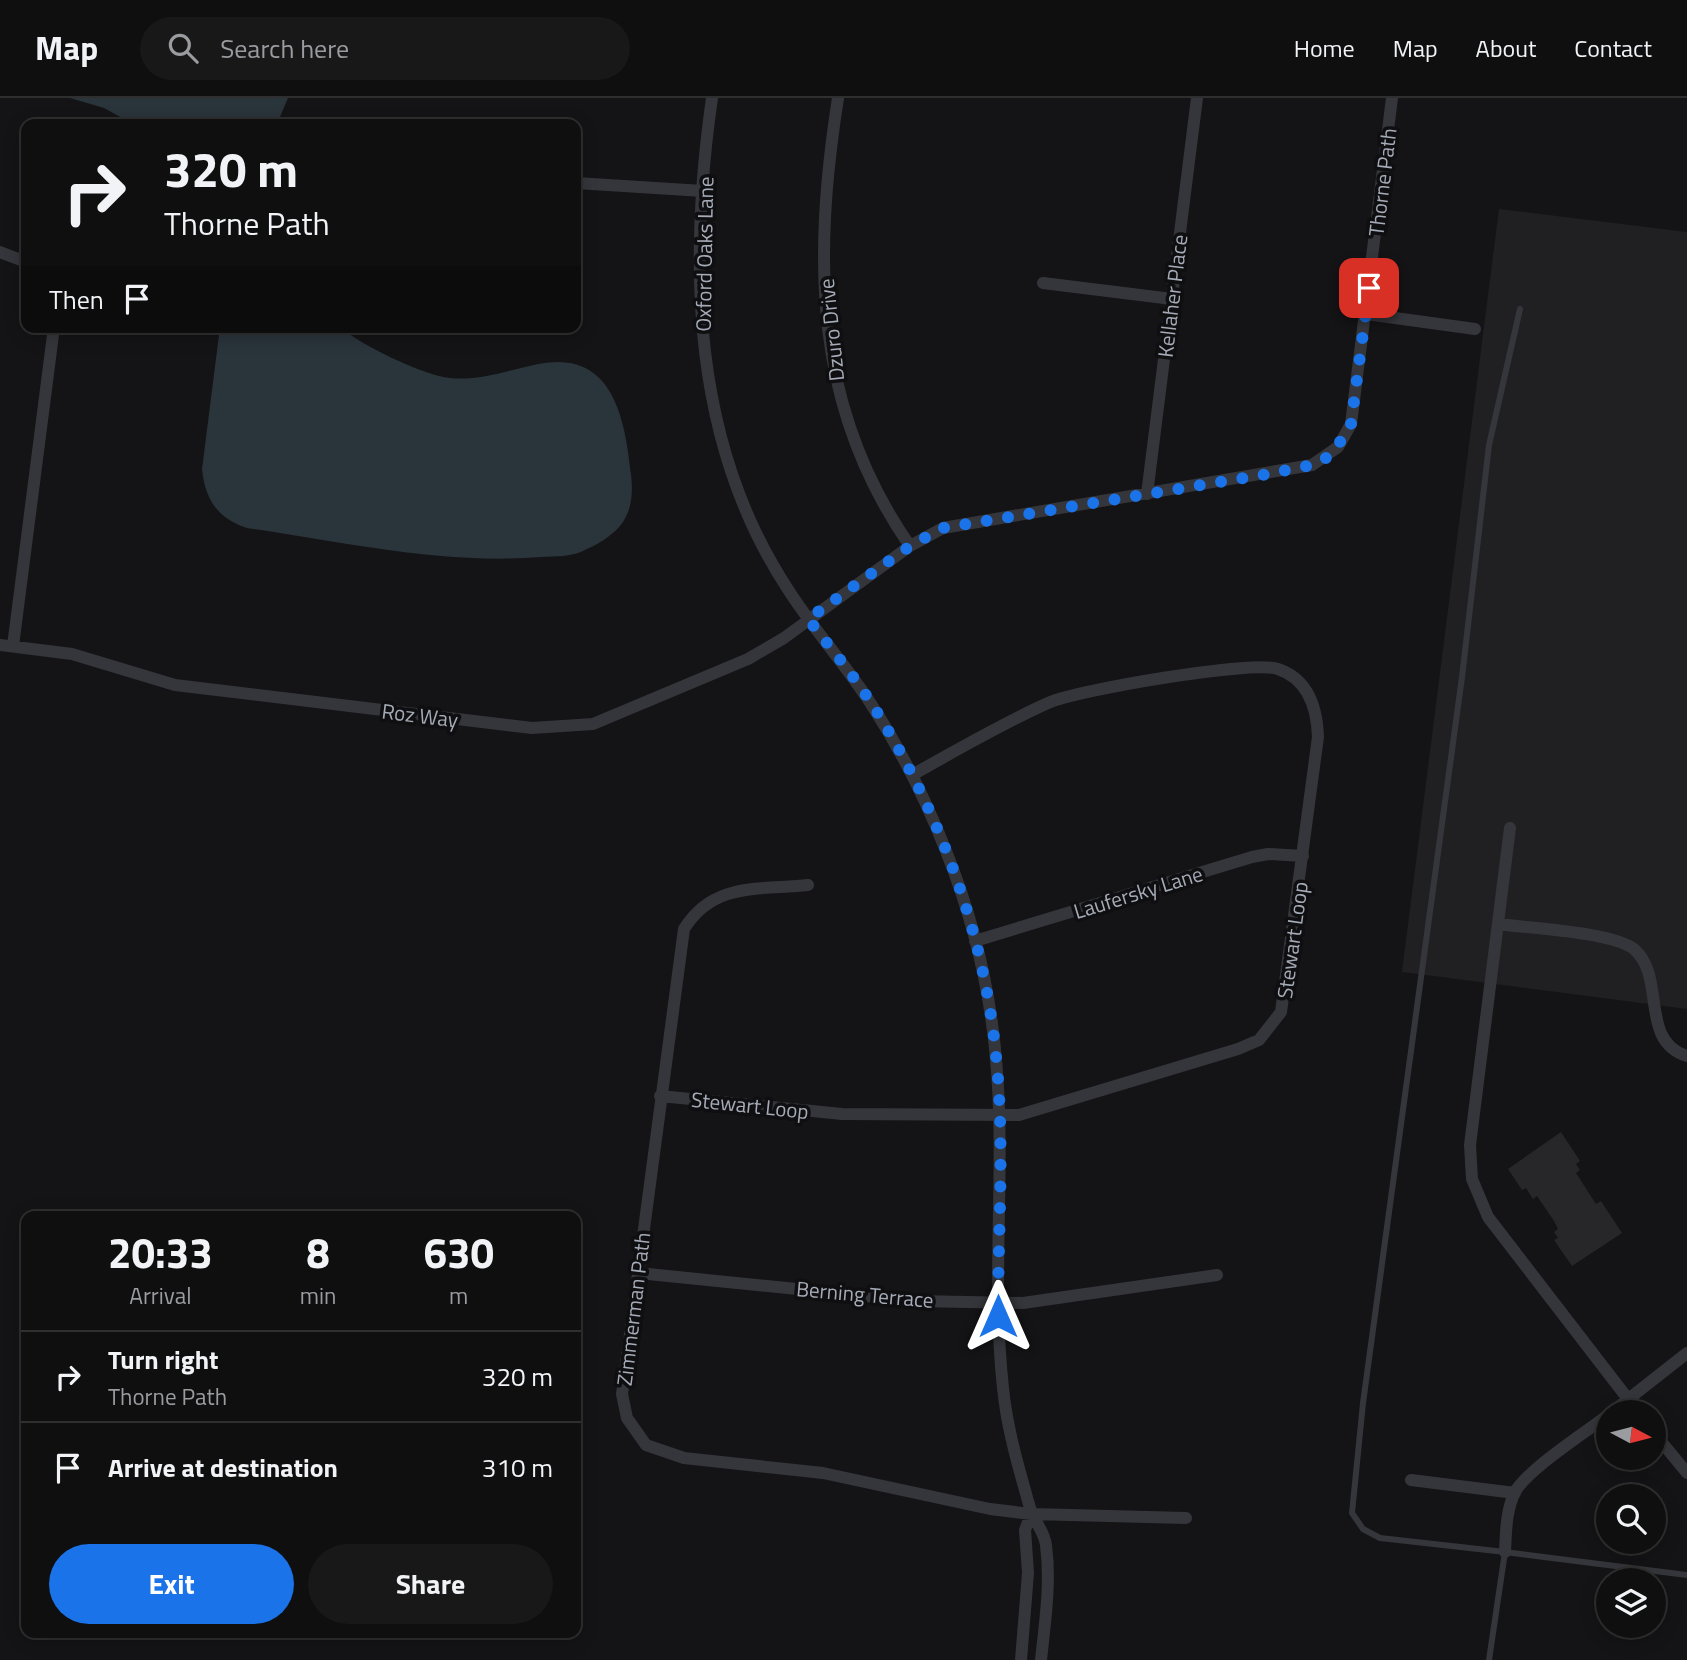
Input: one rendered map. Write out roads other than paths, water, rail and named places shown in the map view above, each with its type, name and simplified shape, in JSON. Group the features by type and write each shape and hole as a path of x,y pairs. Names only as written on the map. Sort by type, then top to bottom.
{"street":[{"name":"Oxford Oaks Lane","path":"712,98 703,191 700,295 703,351 714,415 729,467 757,534 788,590 870,702 912,775 946,850 975,940 993,1035 999,1115 998,1302 1005,1404 1031,1514 1042,1527 1046,1544 1048,1574 1042,1657"},
{"name":"Dzuro Drive","path":"838,98 825,223 827,336 838,394 858,452 872,484 910,546"},
{"name":"Kellaher Place","path":"1147,494 1197,98"},
{"name":"Thorne Path","path":"808,619 910,546 943,528 1299,469 1326,458 1338,447 1351,424 1392,98"},
{"path":"581,183 703,191"},
{"path":"0,252 21,259"},
{"path":"1043,283 1172,299"},
{"path":"1366,314 1475,329"},
{"name":"Roz Way","path":"53,333 7,646 95,659 175,685 543,728 593,724 748,659 808,619"},
{"name":"Stewart Loop","path":"660,1096 842,1114 1019,1115 1238,1049 1259,1040 1281,1012 1318,737 1315,708 1297,680 1268,667 1236,666 1062,698 1013,719 912,775"},
{"path":"1510,828 1470,1145 1472,1179 1488,1217 1628,1399 1687,1353"},
{"name":"Laufersky Lane","path":"975,940 1252,856 1268,853 1303,856"},
{"name":"Zimmerman Path","path":"808,884 728,892 703,904 694,914 681,943 622,1394 627,1418 646,1444 684,1458 823,1473 990,1509 1031,1514 1186,1518"},
{"path":"1497,924 1595,936 1620,942 1635,950 1647,966 1658,1027 1665,1040 1687,1056"},
{"name":"Berning Terrace","path":"638,1273 916,1301 1023,1303 1217,1275"},
{"path":"1505,1552 1506,1523 1515,1493 1528,1477 1596,1425"},
{"path":"1666,1448 1687,1473"},
{"path":"1411,1480 1515,1493"},
{"name":"Oxford Oaks Lane","path":"1022,1657 1028,1573 1026,1530 1031,1514"},
{"path":"1022,1657 1042,1657"}],"lane":[{"path":"1520,309 1489,445 1462,677 1363,1403 1352,1513 1363,1529 1380,1538 1687,1575"},
{"path":"1489,1660 1505,1552"}]}
